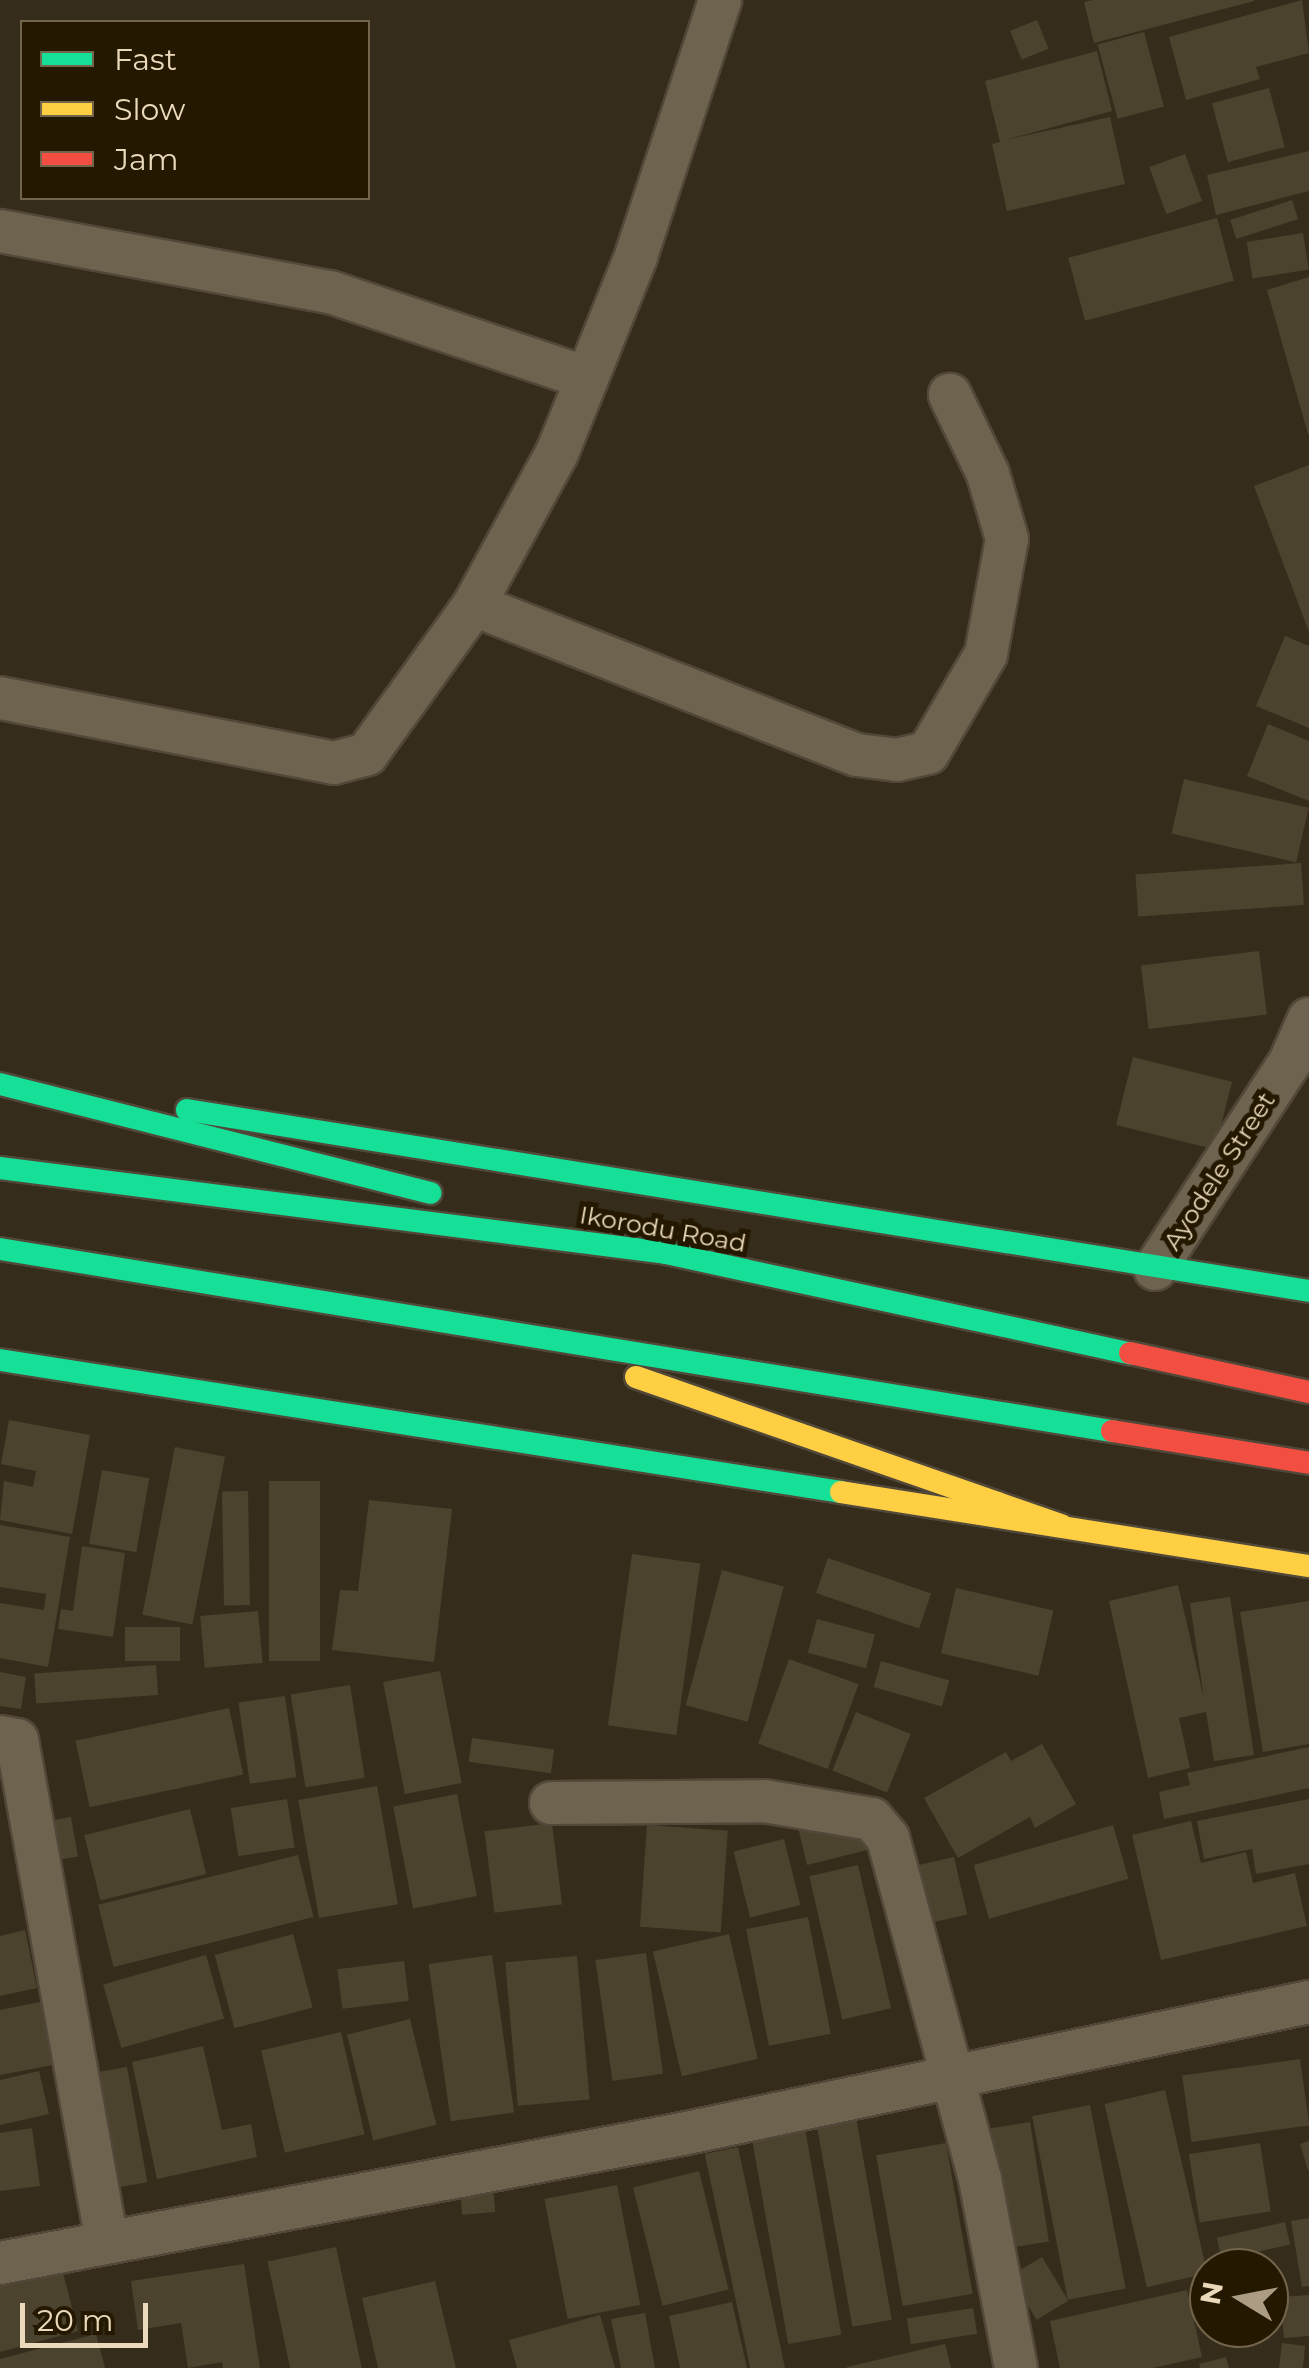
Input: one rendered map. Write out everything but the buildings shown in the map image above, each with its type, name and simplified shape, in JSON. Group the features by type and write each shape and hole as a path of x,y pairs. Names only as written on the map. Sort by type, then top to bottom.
{"main road":[{"name":"Ikorodu Road","path":"0,1082 1309,1292"},
{"path":"0,1082 666,1253"},
{"name":"Ikorodu Road","path":"0,1168 666,1253 1309,1392"},
{"path":"0,1250 492,1326 1309,1463"},
{"path":"492,1326 1062,1526"},
{"path":"0,1360 1309,1566"}],"street":[{"path":"0,698 349,761 367,754 474,604 521,528 588,378 684,118 720,0"},
{"path":"0,232 330,292 588,378"},
{"path":"474,604 858,755 897,760 928,753 986,654 1006,538 988,474 950,395"},
{"name":"Ayodele Street","path":"1155,1269 1290,1062 1309,1019"},
{"path":"0,1737 18,1740 107,2242"},
{"path":"551,1803 764,1800 872,1819 888,1838 955,2078 1016,2368"},
{"path":"0,2262 955,2078 1309,2002"}],"traffic: fast":[{"path":"0,1084 430,1193"},
{"path":"187,1110 1309,1291"},
{"path":"0,1168 666,1253 1130,1353"},
{"path":"0,1249 1112,1431"},
{"path":"0,1360 841,1492"}],"traffic: slow":[{"path":"636,1377 1062,1525"},
{"path":"841,1492 1309,1566"}],"traffic: jam":[{"path":"1130,1353 1309,1392"},
{"path":"1112,1431 1309,1463"}]}
